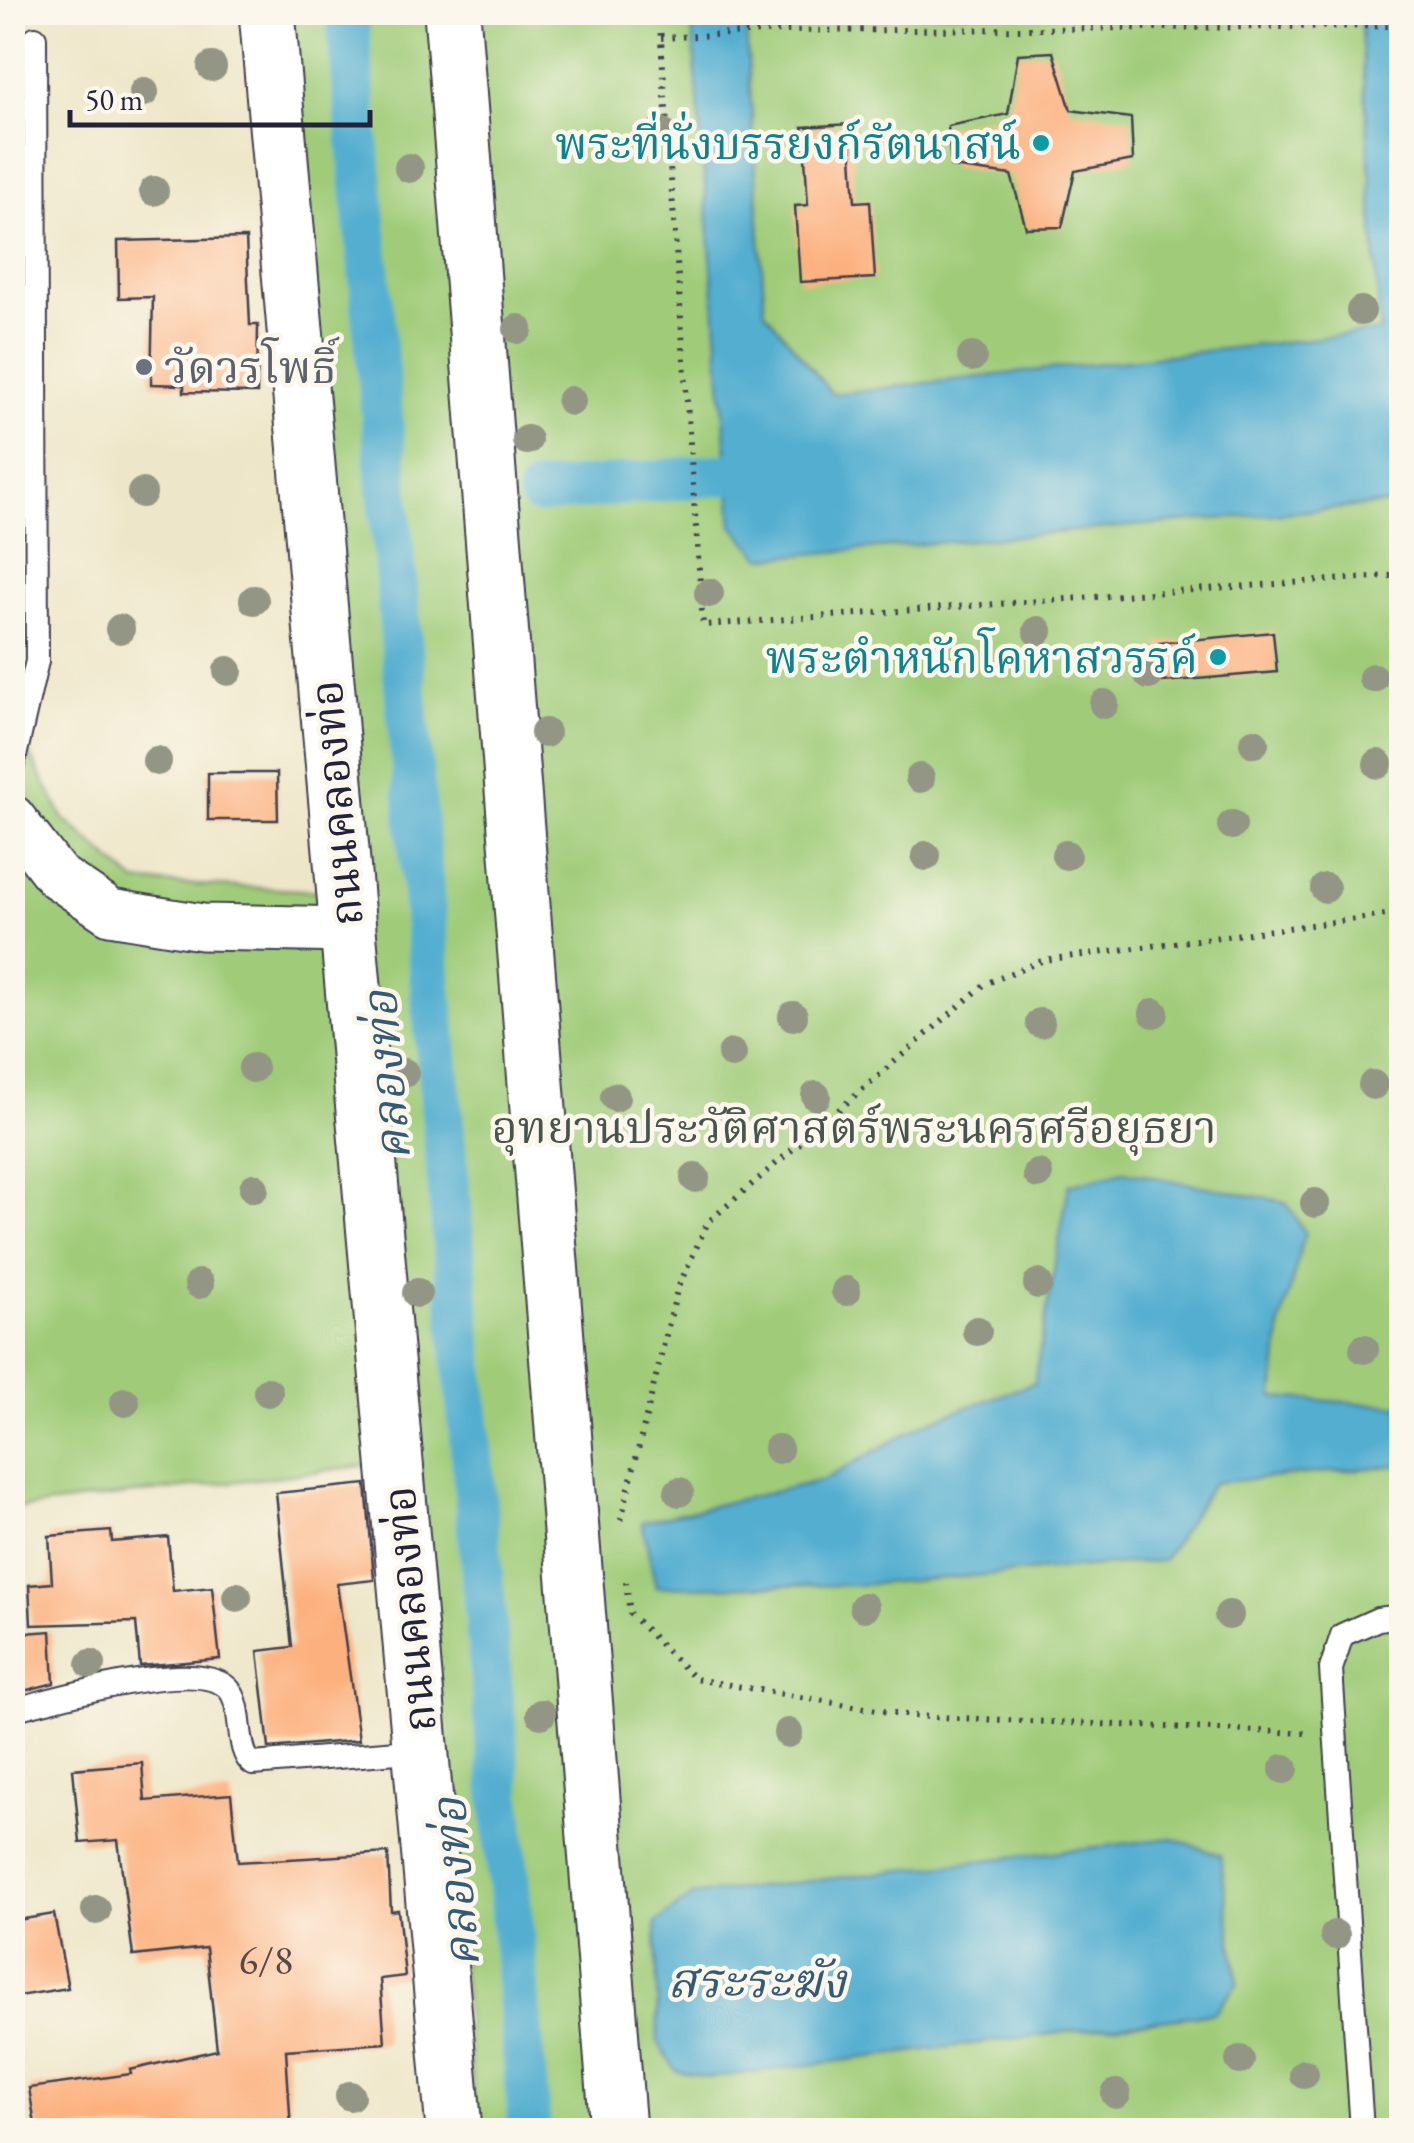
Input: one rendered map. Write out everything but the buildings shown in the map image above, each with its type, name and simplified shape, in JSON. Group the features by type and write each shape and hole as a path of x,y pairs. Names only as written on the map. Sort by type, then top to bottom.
{"street":[{"name":"ถนนคลองท่อ","path":"267,12 454,2130"},
{"path":"452,12 618,2130"},
{"path":"12,818 57,876 110,912 202,927 348,930"}],"lane":[{"path":"12,769 37,661 35,38"},
{"path":"1362,2130 1331,1669 1342,1634 1378,1619 1402,1616"},
{"path":"12,1710 118,1684 201,1678 222,1681 233,1694 243,1753 253,1764 421,1750"}],"path":[{"path":"659,12 702,625 1402,575"},
{"path":"660,38 780,31 1402,26"},
{"path":"620,1523 677,1290 708,1222 985,984 1044,960 1402,912"},
{"path":"626,1578 630,1614 695,1679 912,1716 1336,1735"}],"green space":[{"name":"อุทยานประวัติศาสตร์พระนครศรีอยุธยา","path":"285,13 1401,13 1401,2130 476,2130 419,1459 13,1509 12,721 64,819 136,882 321,891"}],"water":[{"path":"691,13 745,13 765,311 832,394 1380,331 1360,13 1401,13 1401,503 762,558 733,526"},
{"path":"1123,1171 1286,1202 1305,1233 1281,1323 1274,1397 1401,1406 1401,1465 1213,1483 1163,1561 859,1585 656,1587 642,1522 824,1480 927,1422 1034,1383 1069,1185"},
{"name":"สระระฆัง","path":"1172,1838 1220,1855 1238,1983 1215,2013 708,2078 676,2071 658,2042 656,1923 693,1895"}],"waterway":[{"name":"คลองท่อ","path":"347,12 530,2130"},
{"path":"538,493 776,469"}],"place":[{"name":"พระที่นั่งบรรยงก์รัตนาสน์","path":"1041,143"},
{"name":"วัดวรโพธิ์","path":"144,367"},
{"name":"พระตำหนักโคหาสวรรค์","path":"1218,657"}]}
